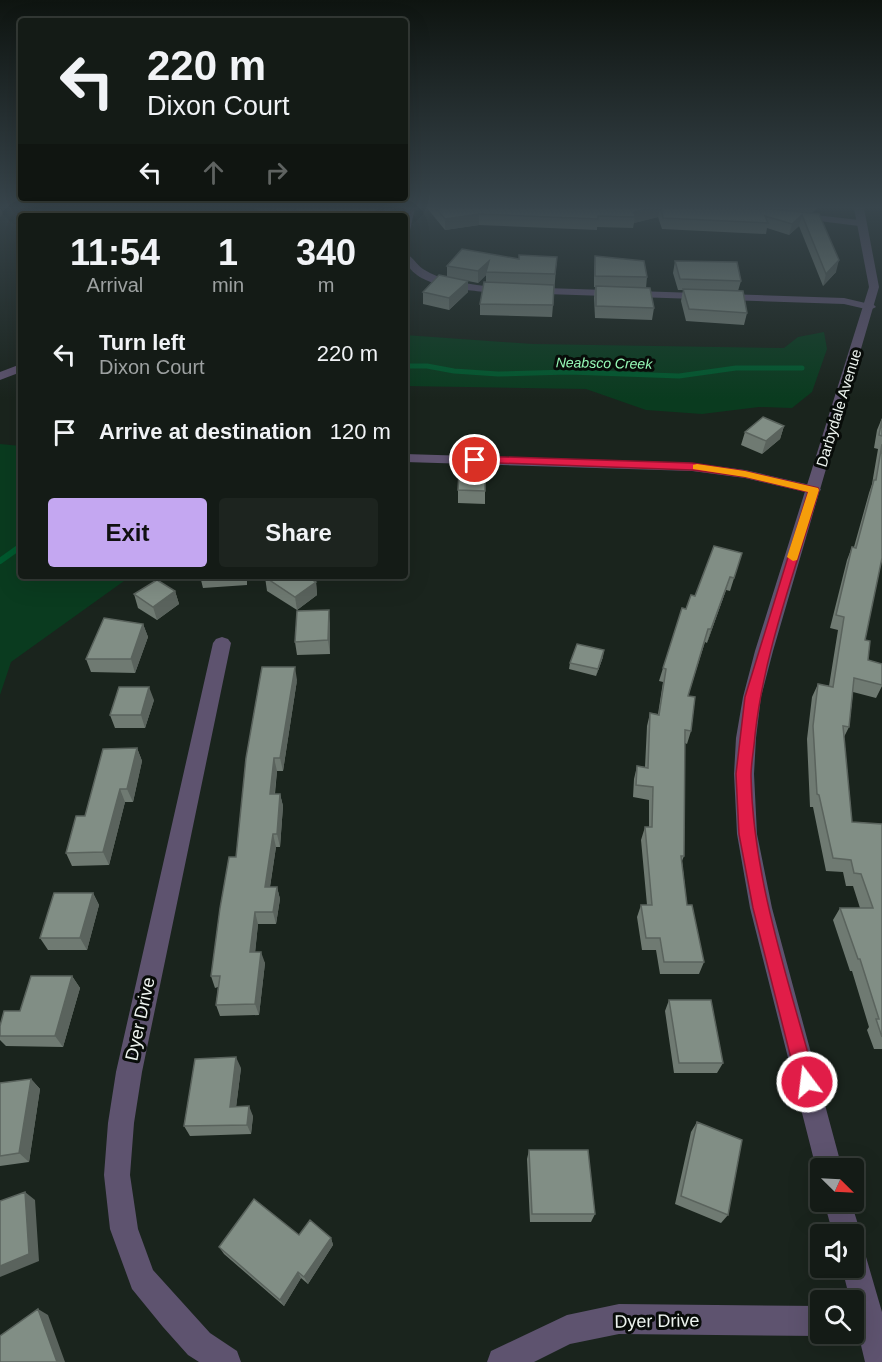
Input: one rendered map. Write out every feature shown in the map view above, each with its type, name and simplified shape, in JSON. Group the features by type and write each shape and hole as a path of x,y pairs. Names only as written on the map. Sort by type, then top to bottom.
{"street":[{"path":"423,272 438,280 485,289 844,301 870,307"},
{"name":"Darbydale Avenue","path":"826,1158 761,908 747,834 744,774 752,697 764,651 870,307 874,287 873,272"},
{"path":"0,376 18,369"},
{"path":"408,458 692,466 745,474 814,490"},
{"name":"Dyer Drive","path":"222,643 129,1072 121,1123 117,1175 124,1229 142,1279 172,1317 199,1344 226,1362"},
{"name":"Dyer Drive","path":"502,1362 567,1330 619,1319 810,1321"},
{"path":"864,1326 880,1362"}],"green space":[{"path":"824,332 827,349 812,392 792,408 759,407 702,414 646,410 586,389 408,386 408,335 533,344 784,348 798,337"},
{"path":"0,444 18,446 18,579 127,579 11,662 0,695"}],"building":[{"path":"486,272 555,272 555,274"},
{"path":"595,272 646,272 647,277 595,276"},
{"path":"678,272 739,272 741,281 680,279"},
{"path":"439,275 468,281 449,298 423,292"},
{"path":"484,282 554,285 553,305 480,304"},
{"path":"596,286 650,288 654,308 596,306"},
{"path":"683,289 743,291 747,313 689,309"},
{"path":"763,417 784,426 766,441 745,432"},
{"path":"882,419 882,436 879,435"},
{"path":"882,444 882,558 865,640 870,641 868,660 882,664 882,685 854,678 849,727 843,726 852,822 882,824 882,1037 876,1019 879,1019 860,959 858,959 840,908 873,908 861,874 854,873 851,860 833,858 817,794 813,726 818,684 833,687 844,617 836,615 852,547 856,548 874,480 876,480"},
{"path":"459,471 485,472 485,491 458,490"},
{"path":"714,546 742,553 734,578 730,577 711,629 708,629 688,696 695,697 691,731 685,730 684,856 681,856 687,905 692,905 704,962 664,962 660,938 646,938 641,905 652,905 645,827 652,827 653,787 636,785 637,766 648,768 650,713 659,715 666,669 663,668 682,608 686,609 691,595 695,596"},
{"path":"268,579 311,579 316,582 295,597"},
{"path":"157,580 175,591 153,607 134,594"},
{"path":"329,610 328,640 295,642 297,611"},
{"path":"104,618 143,624 131,659 86,659"},
{"path":"577,644 604,650 598,669 570,663"},
{"path":"262,667 295,667 280,758 274,758 270,794 280,794 277,834 273,834 265,887 277,887 273,912 255,912 250,952 261,952 255,1004 216,1005 220,976 211,976 220,908 229,857 236,857 246,758"},
{"path":"119,687 149,687 141,715 110,715"},
{"path":"137,748 127,789 120,789 103,852 66,853 76,816 85,816 103,749"},
{"path":"54,893 93,893 80,938 40,938"},
{"path":"31,976 72,976 55,1036 0,1036 4,1011 20,1011"},
{"path":"669,1000 711,1000 723,1063 679,1063"},
{"path":"236,1057 230,1107 249,1106 247,1125 184,1126 195,1059"},
{"path":"31,1079 19,1153 0,1156 0,1083"},
{"path":"697,1122 742,1140 728,1215 681,1196"},
{"path":"529,1150 588,1150 595,1214 532,1214"},
{"path":"25,1192 29,1254 0,1266 0,1201"},
{"path":"254,1199 299,1235 310,1220 331,1238 304,1277 298,1272 280,1300 219,1247"},
{"path":"38,1309 57,1362 0,1362 0,1336"}],"waterway":[{"name":"Neabsco Creek","path":"408,366 498,374 569,372 679,376 736,368 802,368"},
{"name":"Neabsco Creek","path":"0,561 18,548"}],"slow traffic":[{"path":"697,467 745,474 814,490 793,557"}],"route":[{"path":"475,460 692,466 745,474 814,490 752,697 744,774 747,834 761,908 807,1082"}]}
